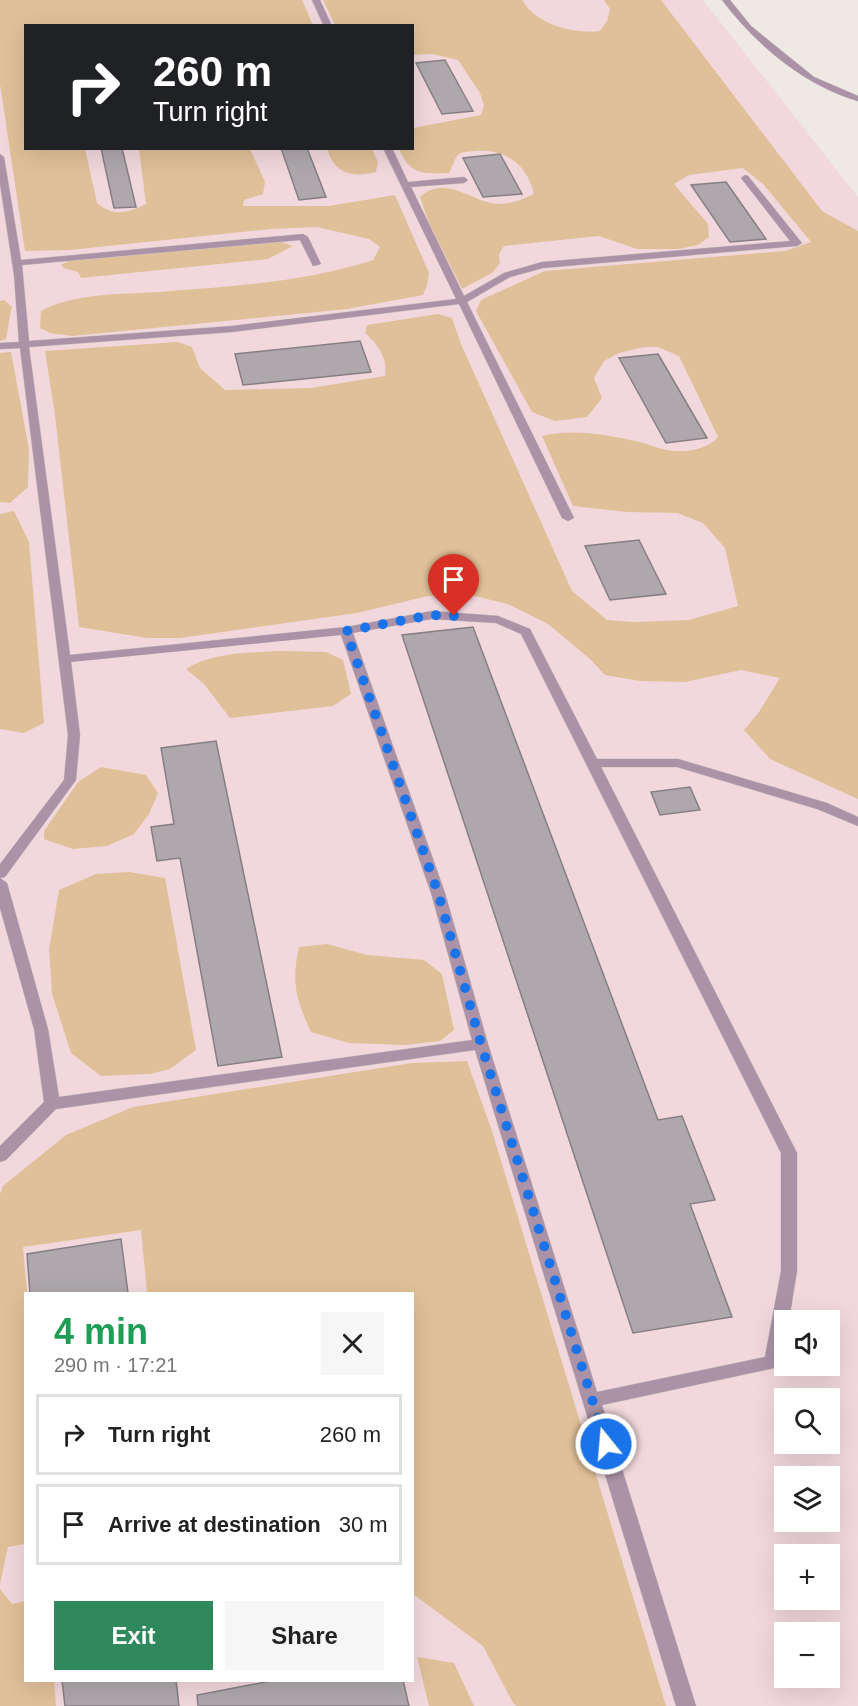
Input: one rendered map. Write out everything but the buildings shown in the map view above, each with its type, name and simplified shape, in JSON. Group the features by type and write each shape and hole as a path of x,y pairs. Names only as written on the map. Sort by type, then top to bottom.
{"lane":[{"path":"316,0 327,24"},
{"path":"726,0 748,28 811,79 858,99"},
{"path":"388,150 568,518"},
{"path":"0,157 17,263 24,343 74,735 70,780 0,874"},
{"path":"0,346 232,329 462,301 507,275 542,265 796,243 745,178"},
{"path":"405,185 464,180"},
{"path":"17,263 303,237 316,264"},
{"path":"64,659 346,631 432,615 498,620 526,632 789,1153 789,1271 773,1362 592,1400"},
{"path":"346,631 438,893 481,1044 686,1706"},
{"path":"591,763 678,763 822,806 858,822"},
{"path":"0,883 41,1029 52,1104"},
{"path":"0,1156 52,1104 481,1044"}],"shaded area":[{"path":"0,0 703,0 858,197 858,1706 0,1706"},
{"path":"0,0 302,0 313,24 24,24 24,150 85,150 97,203 115,212 133,210 146,204 139,150 250,150 265,182 263,194 244,200 243,206 329,206 395,195 429,273 423,295 347,309 72,336 50,333 40,328 41,311 71,300 104,295 248,285 298,278 373,260 380,247 369,239 317,227 271,229 70,250 25,251 0,84"},
{"path":"323,0 522,0 529,9 546,22 567,29 590,32 600,31 607,21 610,9 604,0 661,0 822,211 858,231 858,799 770,759 744,730 759,712 780,678 741,670 685,682 640,681 605,675 590,659 548,624 508,604 466,594 428,596 357,613 180,638 147,638 79,627 55,415 45,351 178,342 192,347 200,368 225,390 311,388 385,376 385,363 378,347 365,333 367,325 438,314 452,318 461,344 572,591 607,620 634,622 689,620 738,606 725,548 703,523 677,513 627,512 573,506 542,436 591,433 676,451 705,447 718,437 679,356 658,347 644,347 619,353 604,361 594,378 602,398 587,417 555,421 532,412 476,311 481,300 545,271 785,251 811,242 763,184 743,168 689,175 674,184 708,224 709,237 698,245 679,249 637,249 599,236 504,246 499,254 500,263 492,273 462,289 428,221 420,197 430,190 449,188 489,202 504,204 534,194 531,183 520,166 505,155 496,152 459,154 449,173 425,173 408,164 399,150 414,150 414,128 481,115 484,105 480,93 458,60 432,54 414,55 414,24 335,24"},
{"path":"327,150 372,150 378,162 376,172 352,174 340,169"},
{"path":"281,242 293,246 268,259 81,278 78,272 61,265 69,261"},
{"path":"4,300 12,307 6,339 0,341 0,301"},
{"path":"11,352 29,449 28,487 10,503 0,502 0,353"},
{"path":"14,511 29,542 44,723 24,733 0,729 0,514"},
{"path":"277,651 326,652 343,660 351,694 333,706 230,718 204,684 186,669 218,656"},
{"path":"101,767 146,775 158,793 149,814 134,834 107,846 73,849 44,839 44,831 78,782"},
{"path":"129,872 165,878 196,1050 170,1069 150,1074 101,1076 71,1053 52,994 49,949 59,890 96,874"},
{"path":"327,944 367,955 424,960 442,974 454,1030 440,1041 405,1045 349,1043 311,1032 296,991 295,971 299,947"},
{"path":"467,1061 492,1131 666,1706 517,1706 513,1703 483,1646 414,1595 414,1292 147,1292 141,1230 23,1247 27,1292 24,1292 24,1544 8,1547 0,1584 0,1194 3,1186 66,1135 133,1107 412,1063"},
{"path":"0,1589 12,1604 24,1601 24,1682 54,1682 56,1706 0,1706"},
{"path":"417,1657 454,1663 474,1706 429,1706"}],"route":[{"path":"454,616 432,615 346,631 438,893 481,1044 606,1444"}]}
